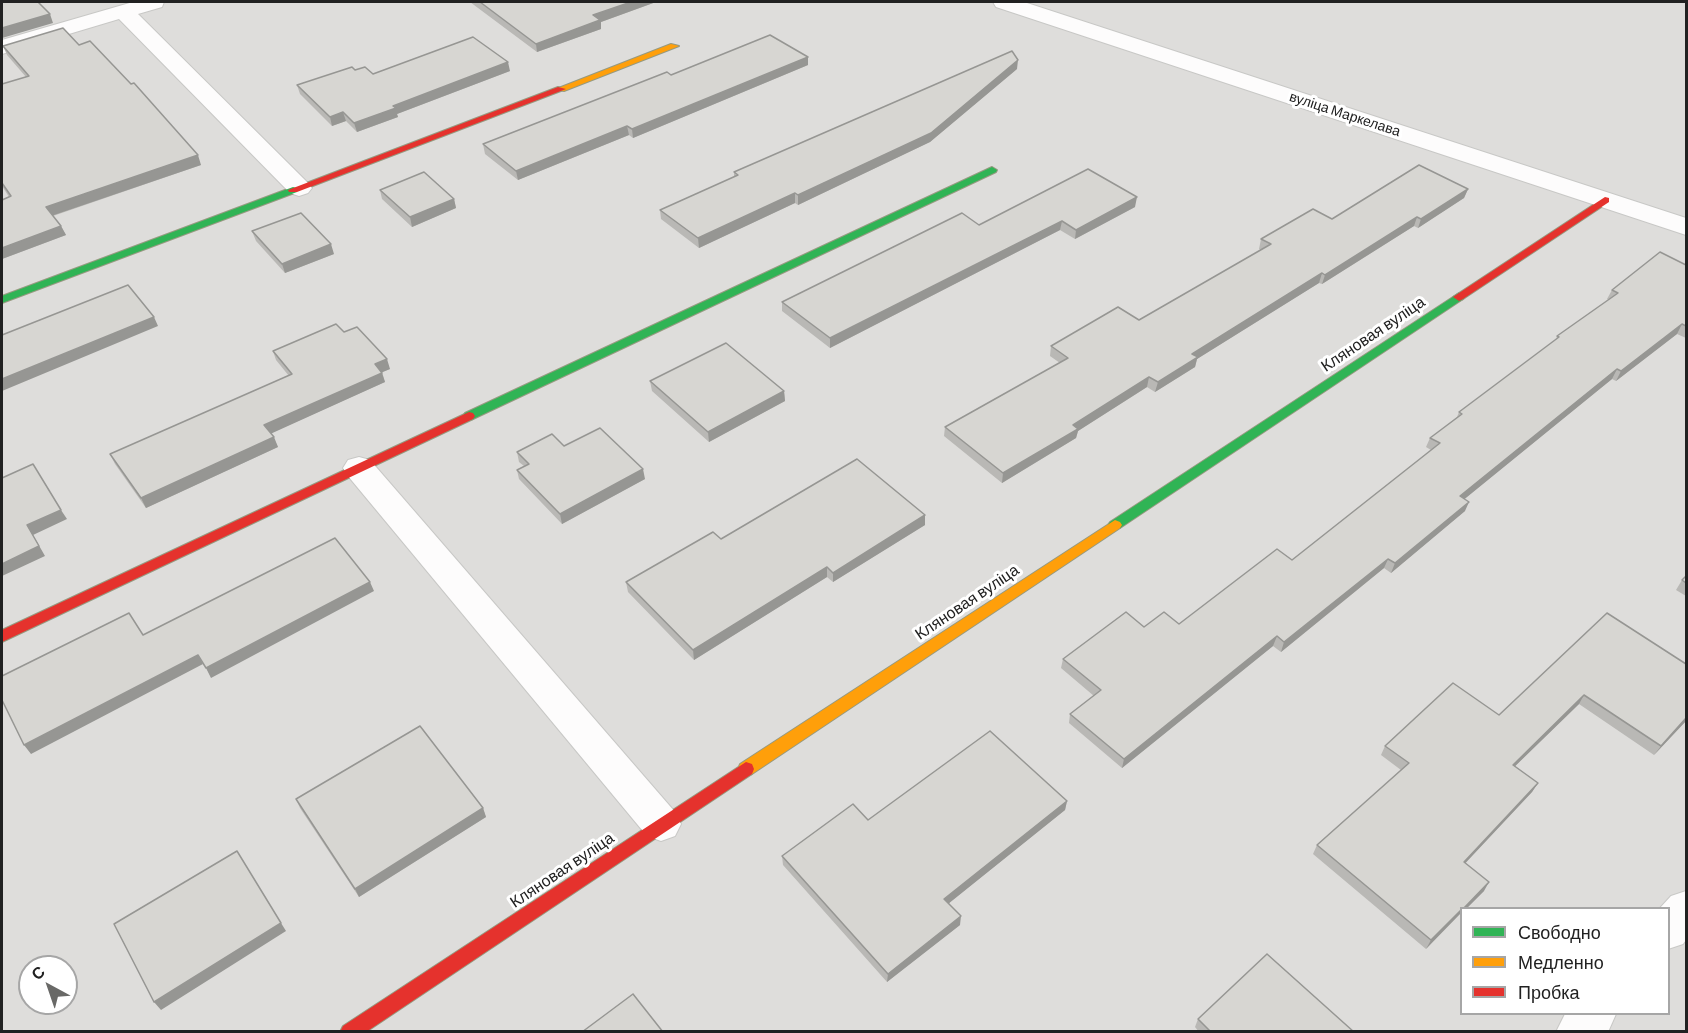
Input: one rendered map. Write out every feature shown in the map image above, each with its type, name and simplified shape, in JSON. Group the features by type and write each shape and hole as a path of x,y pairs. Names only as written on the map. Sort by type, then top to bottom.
{"street":[{"path":"2,47 154,2"},
{"name":"вуліца Маркелава","path":"1004,2 1686,227"},
{"path":"123,11 300,188"},
{"path":"2,300 675,46"},
{"path":"2,636 992,170"},
{"name":"Кляновая вуліца","path":"348,1032 1605,200"},
{"path":"359,468 662,824"},
{"path":"1670,928 1686,910"},
{"path":"1578,1032 1593,1015"}],"shaded area":[{"path":"2,2 1686,2 1686,1031 2,1032"}],"building":[{"path":"2,2 38,2 50,14 2,28"},
{"path":"480,2 631,2 593,15 600,20 536,44"},
{"path":"63,28 79,45 90,41 131,84 134,83 198,155 46,207 61,226 2,248 2,200 11,196 2,183 2,84 29,76 3,46"},
{"path":"770,35 808,57 632,129 627,126 516,171 483,144 667,72 671,75"},
{"path":"473,37 508,62 354,123 343,112 330,117 297,85 352,67 355,70 365,67 373,74"},
{"path":"1012,51 1018,60 931,133 798,195 795,193 698,238 660,210 738,175 734,172"},
{"path":"1419,165 1468,189 1421,219 1417,217 1325,275 1322,273 1192,354 1198,357 1158,382 1149,377 1073,425 1078,429 1003,473 945,427 1068,358 1051,346 1118,307 1139,320 1271,244 1261,239 1313,209 1332,219"},
{"path":"1088,169 1137,197 1076,230 1062,221 830,338 782,302 962,213 979,225"},
{"path":"424,172 454,199 410,217 380,190"},
{"path":"301,213 331,244 282,264 252,231"},
{"path":"1660,252 1686,265 1686,326 1682,324 1621,371 1617,369 1460,496 1469,502 1395,563 1388,559 1284,642 1277,636 1124,759 1070,714 1101,690 1063,659 1126,612 1144,627 1164,612 1179,624 1277,549 1292,560 1440,443 1430,438 1462,414 1459,412 1559,337 1557,336 1618,293 1612,290"},
{"path":"128,285 154,317 2,379 2,335"},
{"path":"336,324 344,332 357,327 387,359 375,364 382,373 264,425 274,437 141,498 110,454 292,374 273,351"},
{"path":"726,343 784,391 708,432 650,381"},
{"path":"600,428 643,469 560,514 517,470 529,464 517,452 552,434 564,446"},
{"path":"857,459 925,515 833,573 827,567 693,650 626,582 713,532 721,539"},
{"path":"33,464 61,510 27,525 39,546 2,564 2,478"},
{"path":"335,538 370,582 206,668 198,655 24,745 2,700 2,676 129,613 143,635"},
{"path":"1607,613 1686,664 1686,718 1661,746 1584,695 1513,765 1538,783 1464,862 1489,882 1465,907 1460,907 1460,911 1431,940 1317,845 1409,763 1385,746 1453,683 1499,715"},
{"path":"420,726 483,808 355,889 296,799"},
{"path":"990,731 1067,801 944,899 961,916 888,974 782,856 853,804 868,820"},
{"path":"237,851 281,923 154,1002 114,924"},
{"path":"1267,954 1354,1032 1211,1032 1198,1019"},
{"path":"633,994 663,1032 582,1032"}],"traffic: fast":[{"path":"469,416 992,170"},
{"path":"2,300 293,190"},
{"path":"1115,525 1459,297"}],"traffic: slow":[{"path":"561,89 674,46"},
{"path":"746,769 1115,525"}],"traffic: jam":[{"path":"293,190 561,89"},
{"path":"1459,297 1605,200"},
{"path":"2,636 469,416"},
{"path":"349,1032 746,769"}]}
